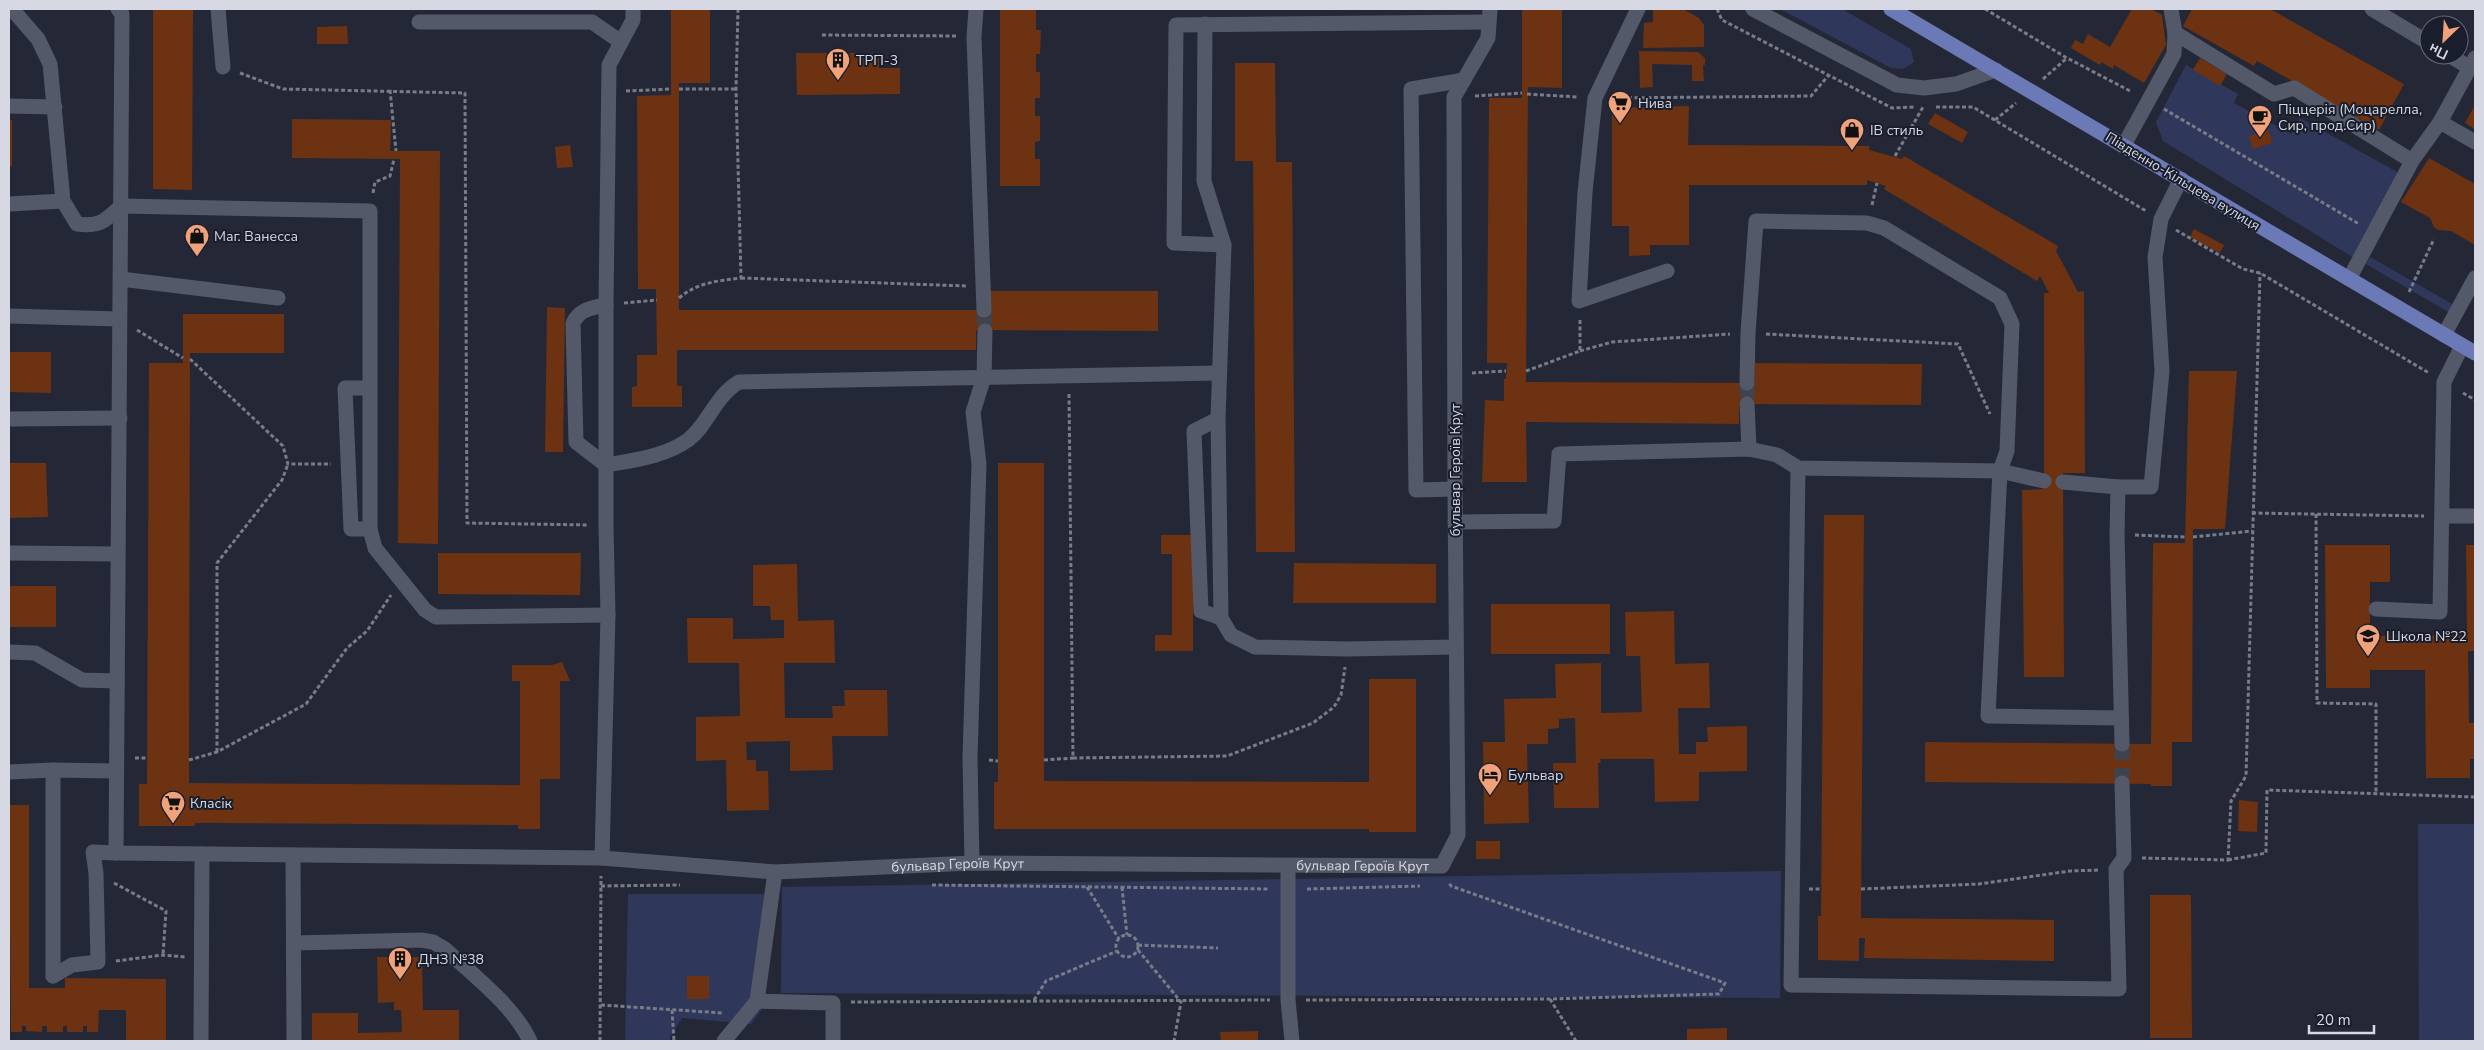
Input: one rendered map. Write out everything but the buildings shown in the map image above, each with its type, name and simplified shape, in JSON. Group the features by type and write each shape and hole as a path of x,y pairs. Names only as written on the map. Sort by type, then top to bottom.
{"main road":[{"name":"Південно-Кільцева вулиця","path":"1891,9 2469,350"}],"street":[{"path":"12,9 38,39 50,64 63,202 77,224 92,226 104,222 121,206 370,211 370,529 375,548 425,610 436,617 608,615"},
{"path":"116,854 122,14 118,9"},
{"path":"218,9 223,67"},
{"path":"602,858 608,615 606,305 609,66 633,20 633,9"},
{"path":"976,9 974,37 984,310"},
{"path":"1638,9 1595,98 1585,192 1580,301 1667,271"},
{"path":"1752,9 1897,85 1924,88 1956,84 1996,70"},
{"path":"2124,145 2150,101 2174,54 2171,9"},
{"path":"2372,9 2419,37"},
{"path":"1224,245 1174,243 1176,26 1490,16 1488,38 1454,97"},
{"path":"419,22 592,22 621,42"},
{"path":"1205,24 1204,181 1224,245 1218,420 1221,618 1231,635 1255,647 1347,649 1456,647"},
{"path":"2174,33 2274,94 2294,88 2412,161"},
{"path":"2349,279 2412,161 2440,122 2473,63"},
{"path":"1454,489 1416,490 1411,89 1464,80"},
{"name":"бульвар Героїв Крут","path":"96,873 93,852 116,854 602,858 775,872 972,863 1442,866 1458,834 1454,489 1454,97"},
{"path":"9,106 55,107"},
{"path":"2440,122 2475,142"},
{"path":"2063,482 2118,487 2151,487 2162,371 2155,257 2161,219 2181,179"},
{"path":"9,204 63,202"},
{"path":"1747,383 1748,332 1756,221 1867,223 1884,228 2000,298 2012,324 2007,451 2000,471 1988,716 2122,718"},
{"path":"2444,335 2475,278"},
{"path":"121,279 278,298"},
{"path":"606,305 584,310 578,314 574,323 576,442 606,465 664,454 689,439 728,388 738,382 1069,374 1219,373"},
{"path":"9,316 119,319"},
{"path":"972,863 970,758 979,464 973,412 984,377 984,331"},
{"path":"2376,609 2440,612 2444,382 2469,350"},
{"path":"369,388 345,388 351,529 370,529"},
{"path":"1747,404 1749,449"},
{"path":"9,419 120,418"},
{"path":"1218,420 1194,431 1201,611 1221,618"},
{"path":"1455,522 1554,521 1559,454 1749,449 1777,454 1798,468 2000,471 2044,481"},
{"path":"1798,468 1791,985 2119,989 2122,783"},
{"path":"2118,487 2117,534 2122,744"},
{"path":"2442,516 2475,516"},
{"path":"9,553 117,554"},
{"path":"9,652 35,653 82,680 117,681"},
{"path":"9,772 53,770 116,771"},
{"path":"53,770 53,976 72,965 98,962 96,873"},
{"path":"201,1041 202,854"},
{"path":"293,855 294,1041"},
{"path":"1288,866 1290,889 1288,1000 1292,1041"},
{"path":"724,1041 757,1001 775,872"},
{"path":"294,943 421,940 433,942 445,949 509,1010 530,1041"},
{"path":"757,1001 833,1003 833,1041"}],"path":[{"path":"738,9 736,89 741,278"},
{"path":"1717,9 1722,20 1892,108 1973,107 2140,209 2161,219 2188,238 2243,268 2260,273 2475,400"},
{"path":"1984,9 2067,58 2150,101 2373,232"},
{"path":"822,35 974,37"},
{"path":"223,67 283,89 465,93 467,522 606,526"},
{"path":"1528,94 1595,98 1811,96 1828,76"},
{"path":"610,91 671,89"},
{"path":"679,89 736,89"},
{"path":"390,90 396,151"},
{"path":"1454,97 1522,93"},
{"path":"1895,156 1922,107"},
{"path":"370,211 375,182 390,176 394,159"},
{"path":"1867,223 1878,183"},
{"path":"2409,292 2434,239"},
{"path":"2228,860 2231,801 2246,776 2260,273"},
{"path":"679,298 689,289 704,283 741,278 984,286"},
{"path":"606,305 656,300"},
{"path":"1580,301 1580,351"},
{"path":"119,319 183,358"},
{"path":"1526,372 1580,351 1612,342 1748,332 1958,344 1990,416"},
{"path":"190,359 283,446 288,464 282,480 217,563 217,752"},
{"path":"1454,374 1506,371"},
{"path":"1069,374 1072,758"},
{"path":"288,464 333,464"},
{"path":"2252,513 2442,516"},
{"path":"2316,514 2317,703 2376,704 2376,794"},
{"path":"2194,537 2252,531"},
{"path":"2117,534 2184,537"},
{"path":"189,760 217,752 306,704 347,648 367,631 400,581"},
{"path":"1044,760 1227,756 1313,723 1334,706 1342,695 1347,649"},
{"path":"1861,889 1979,884 2120,863 2228,860 2266,853 2267,790 2475,797"},
{"path":"600,1041 602,858"},
{"path":"1442,866 1451,886"},
{"path":"96,873 166,911 163,956"},
{"path":"601,886 687,885"},
{"path":"930,885 1290,889 1422,886"},
{"path":"1441,886 1451,886 1726,983 1719,994"},
{"path":"1087,887 1119,939 1117,951"},
{"path":"1122,887 1127,935"},
{"path":"1119,939 1127,935 1135,938 1138,948 1181,1002 1174,1041"},
{"path":"1117,951 1128,957 1138,948 1218,948"},
{"path":"1034,1000 1046,981 1117,951"},
{"path":"98,962 163,956 186,957 186,966"},
{"path":"1550,999 1576,1041"},
{"path":"601,1005 744,1015"},
{"path":"672,1010 674,1041"}],"shaded area":[{"path":"1780,9 1842,9 1911,49 1914,62 1903,69 1891,68"},
{"path":"2186,65 2238,94 2234,103 2291,134 2300,118 2399,173 2354,258 2163,141 2156,122"},
{"path":"2370,257 2454,305 2450,313 2366,264"},
{"path":"2418,824 2475,824 2475,1041 2419,1041"},
{"path":"1781,871 1780,998 781,993 782,887"},
{"path":"628,894 764,894 765,1005 751,1024 682,1018 670,1037 670,1041 625,1041"}],"tunnel":[{"path":"984,310 985,331"},
{"path":"1747,383 1747,404"},
{"path":"2122,744 2122,783"}],"place":[{"name":"ТРП-3","path":"838,81"},
{"name":"Нива","path":"1620,124"},
{"name":"Піццерія (Моцарелла, Сир, прод.Сир)","path":"2260,138"},
{"name":"ІВ стиль","path":"1852,151"},
{"name":"Маг. Ванесса","path":"197,257"},
{"name":"Школа №22","path":"2368,657"},
{"name":"Бульвар","path":"1490,796"},
{"name":"Класік","path":"173,824"},
{"name":"ДНЗ №38","path":"400,980"}]}
